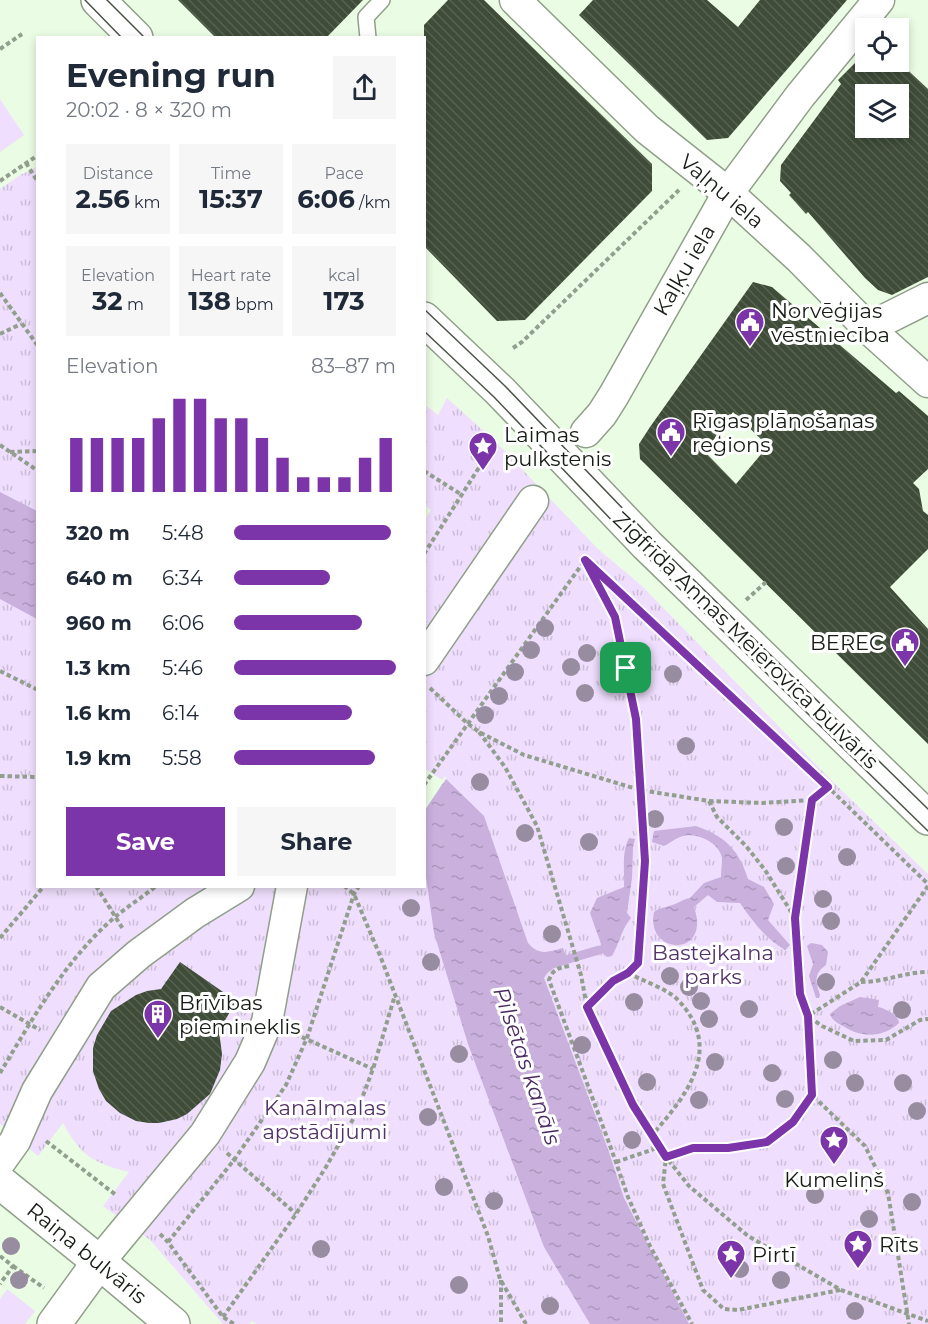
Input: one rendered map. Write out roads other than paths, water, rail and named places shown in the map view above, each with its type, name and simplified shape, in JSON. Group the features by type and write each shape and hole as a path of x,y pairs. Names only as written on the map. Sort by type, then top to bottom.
{"street":[{"path":"98,0 134,36"},
{"name":"Vaļņu iela","path":"515,0 647,129 728,194 799,258 868,328 928,382"},
{"name":"Kaļķu iela","path":"586,432 602,414 614,395 728,194 800,96 879,0"},
{"path":"868,328 928,298"},
{"name":"Zigfrīda Annas Meierovica bulvāris","path":"426,321 500,391 647,545 928,818"},
{"path":"426,657 533,501"},
{"path":"0,1162 15,1141 37,1091 64,1043 101,987 139,954 195,913 237,888"},
{"path":"54,1324 99,1262 205,1134 250,1062 267,1022 292,888"},
{"name":"Raiņa bulvāris","path":"0,1182 173,1324"}],"lane":[{"path":"368,36 366,17 382,0"}],"water":[{"path":"0,492 36,510 36,618 0,599"},
{"name":"Pilsētas kanāls","path":"426,773 443,784 446,779 484,816 528,943 540,951 548,952 563,948 568,963 554,968 544,978 624,1198 689,1324 590,1324 544,1247 468,1044 434,933 426,877"},
{"path":"696,826 715,834 730,845 740,860 748,879 764,887 774,904 768,920 790,945 785,950 760,929 740,903 717,902 708,895 694,907 697,924 694,935 687,943 677,945 667,943 659,937 654,927 654,912 690,898 704,883 721,877 720,852 706,839 686,836 664,846 652,842 654,831"},
{"path":"629,838 635,839 627,913 631,918 612,956 607,957 599,950 601,944 590,913 597,898 624,887 624,856"},
{"path":"811,943 822,945 828,952 826,965 817,975 819,998 816,998 809,976 813,964 807,946"},
{"path":"860,997 879,1000 878,1007 891,1013 899,1023 893,1028 872,1035 857,1033 832,1018 830,1014 840,1006"}],"waterway":[{"path":"555,963 599,950"}],"tram line":[{"path":"85,0 120,36"},
{"path":"107,0 143,36"},
{"path":"426,311 505,386 652,539 928,809"},
{"path":"426,333 494,397 641,551 928,831"}],"place":[{"name":"Norvēģijas vēstniecība","path":"750,348"},
{"name":"Rīgas plānošanas reģions","path":"671,458"},
{"name":"Laimas pulkstenis","path":"483,472"},
{"name":"BEREC","path":"905,668"},
{"name":"Brīvības piemineklis","path":"158,1040"},
{"name":"Kumeliņš","path":"834,1166"},
{"name":"Rīts","path":"858,1270"},
{"name":"Pirtī","path":"731,1280"}],"park label":[{"name":"Bastejkalna parks","path":"713,964"},
{"name":"Kanālmalas apstādījumi","path":"325,1119"}]}
